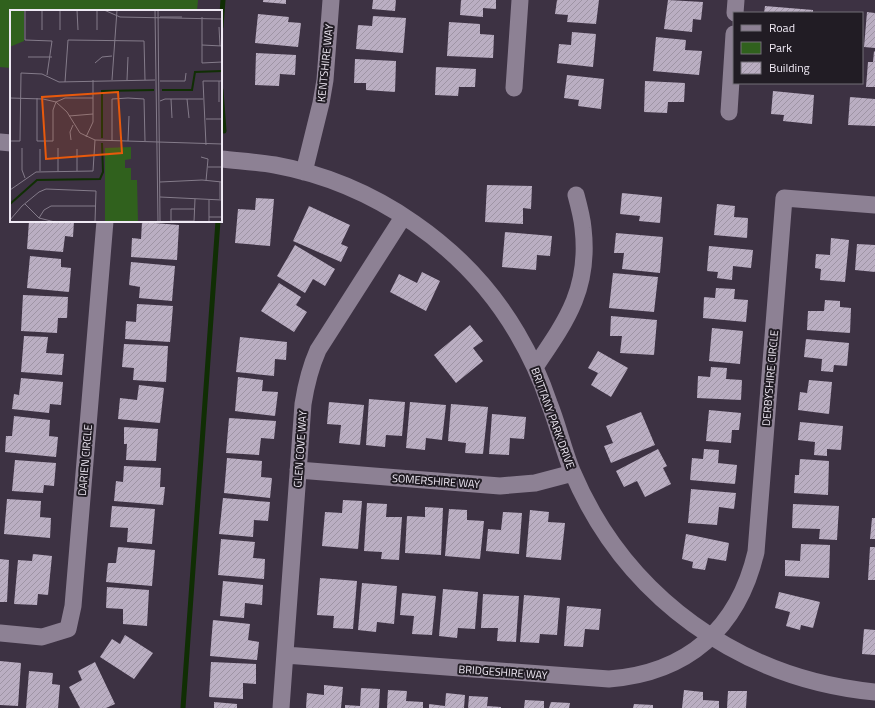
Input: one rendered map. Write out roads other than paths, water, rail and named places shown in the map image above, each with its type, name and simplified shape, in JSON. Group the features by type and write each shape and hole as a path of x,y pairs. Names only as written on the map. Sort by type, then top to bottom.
{"street":[{"name":"KENTSHIRE WAY","path":"304,172 321,103 325,80 331,0"},
{"path":"514,88 520,0"},
{"path":"736,0 736,12"},
{"path":"729,112 733,50"},
{"path":"0,142 10,143"},
{"name":"BRITTANY PARK DRIVE","path":"222,159 275,165 304,172 353,189 403,217 441,243 470,271 495,300 516,332 535,366 549,402 566,457 573,474 595,517 616,548 640,577 667,604 711,637 750,658 785,673 822,684 875,692"},
{"path":"535,366 567,318 575,300 580,282 584,264 585,245 583,226 576,195"},
{"name":"DERBYSHIRE CIRCLE","path":"711,637 737,604 748,581 756,552 784,198 875,205"},
{"name":"GLEN COVE WAY","path":"281,708 305,386 310,368 318,350 403,217"},
{"name":"DARIEN CIRCLE","path":"0,633 42,636 68,630 73,606 105,222"},
{"name":"SOMERSHIRE WAY","path":"298,470 500,486 535,483 573,474"},
{"name":"BRIDGESHIRE WAY","path":"285,655 609,679 633,676 663,668 680,660 711,637"}],"waterway":[{"path":"222,14 223,0"},
{"path":"222,104 224,131"},
{"path":"183,708 218,222"}]}
